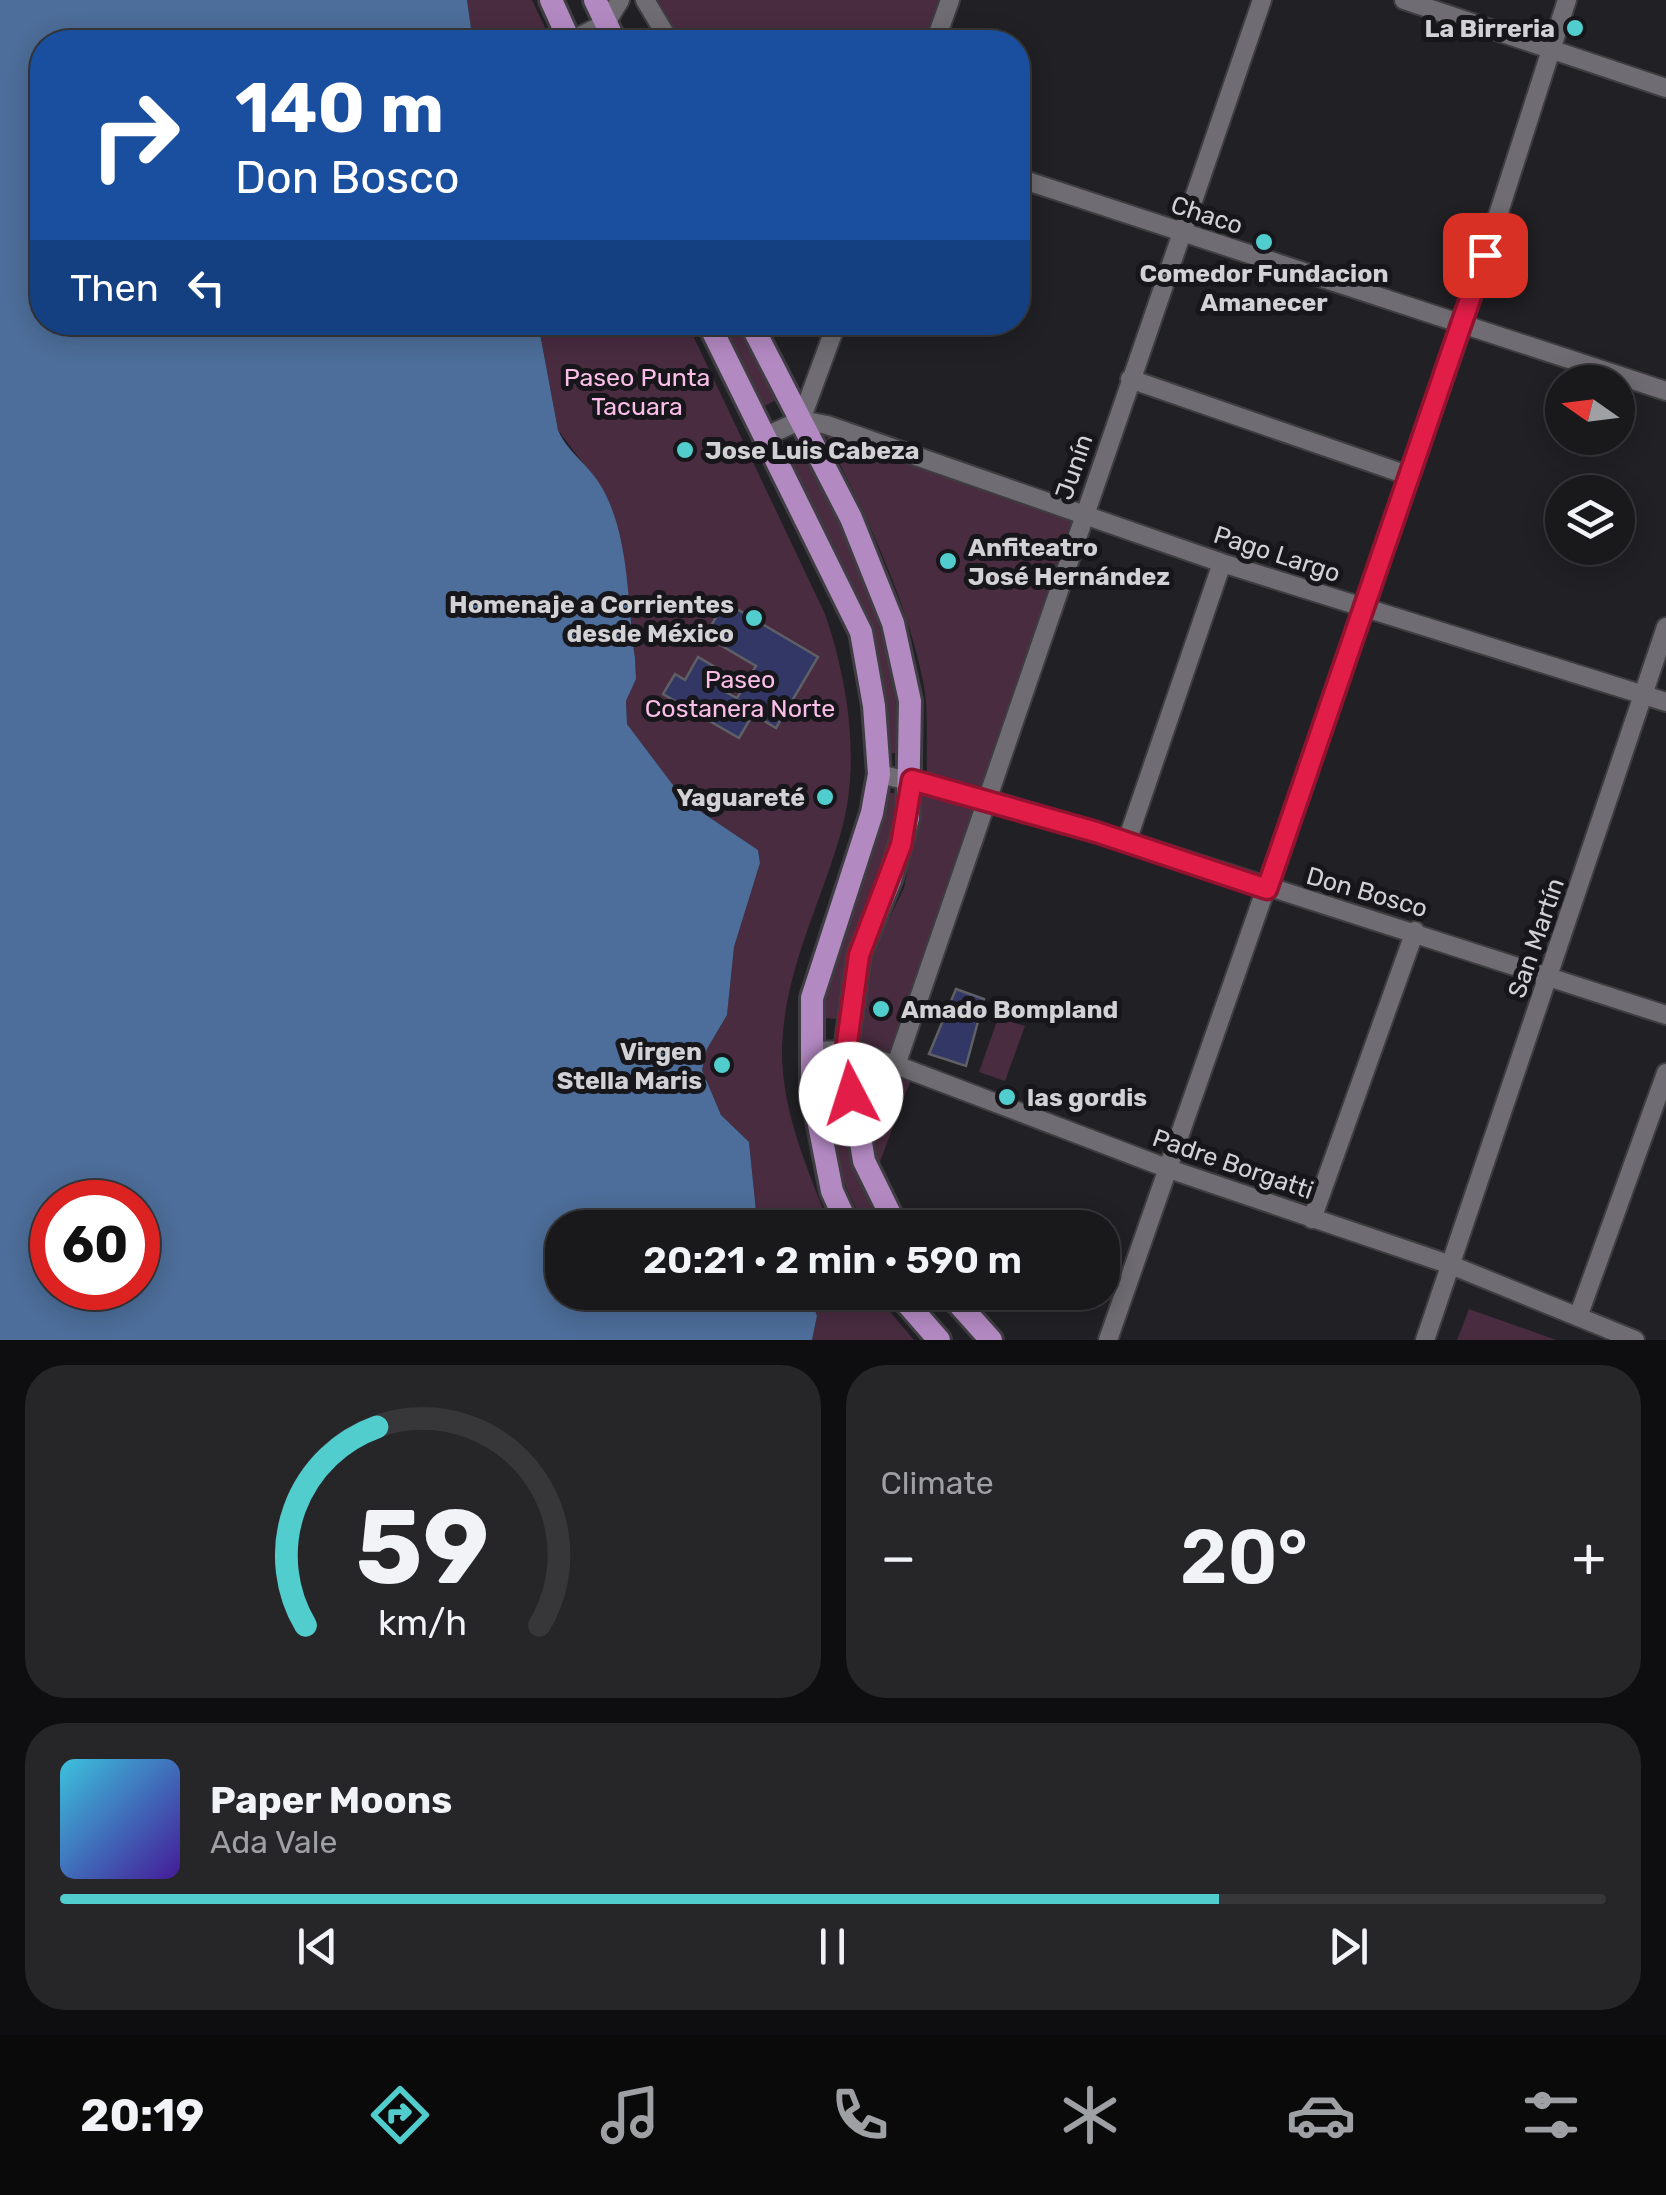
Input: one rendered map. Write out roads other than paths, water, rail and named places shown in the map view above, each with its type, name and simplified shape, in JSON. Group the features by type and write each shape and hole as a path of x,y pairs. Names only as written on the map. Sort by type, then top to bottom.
{"main road":[{"path":"552,0 565,30"},
{"path":"595,0 610,30"},
{"path":"714,335 860,632 874,706 878,774 872,813 812,998 810,1051 824,1160 842,1210"},
{"path":"757,335 851,518 893,623 910,700 912,780 901,845 859,955 846,1050 864,1161 888,1210"},
{"path":"913,1310 939,1340"},
{"path":"964,1310 991,1340"}],"street":[{"path":"612,30 620,0"},
{"path":"644,0 663,30"},
{"path":"939,30 950,0"},
{"name":"Junín","path":"896,1065 1262,0"},
{"path":"1404,0 1666,88"},
{"path":"1108,1340 1463,324 1567,0"},
{"name":"Chaco","path":"1030,182 1666,391"},
{"path":"764,437 800,420 832,335"},
{"path":"1130,379 1410,476"},
{"name":"Pago Largo","path":"800,420 827,425 1363,608 1666,702"},
{"path":"1127,841 1222,562"},
{"name":"San Martín","path":"1425,1340 1666,627"},
{"name":"Don Bosco","path":"878,774 987,799 1127,841 1267,889 1550,974 1666,1015"},
{"path":"1312,1218 1414,931"},
{"name":"Padre Borgatti","path":"810,1051 846,1050 896,1065 1169,1169 1451,1265 1635,1340"},
{"path":"1578,1317 1666,1072"}],"water":[{"path":"0,0 467,0 471,30 30,30 30,335 540,335 558,430 601,486 622,548 636,679 626,701 627,724 685,801 758,850 760,863 734,947 727,1015 707,1049 702,1070 721,1115 749,1142 756,1210 545,1210 545,1310 815,1310 812,1340 0,1340"}],"place":[{"name":"La Birreria","path":"1575,28"},
{"name":"Comedor Fundacion Amanecer","path":"1264,242"},
{"name":"Jose Luis Cabeza","path":"685,450"},
{"name":"Anfiteatro José Hernández","path":"948,561"},
{"name":"Homenaje a Corrientes desde México","path":"754,618"},
{"name":"Yaguareté","path":"825,797"},
{"name":"Amado Bompland","path":"881,1009"},
{"name":"Virgen Stella Maris","path":"722,1065"},
{"name":"las gordis","path":"1007,1097"}],"park label":[{"name":"Paseo Punta Tacuara","path":"637,392"},
{"name":"Paseo Costanera Norte","path":"740,694"}]}
